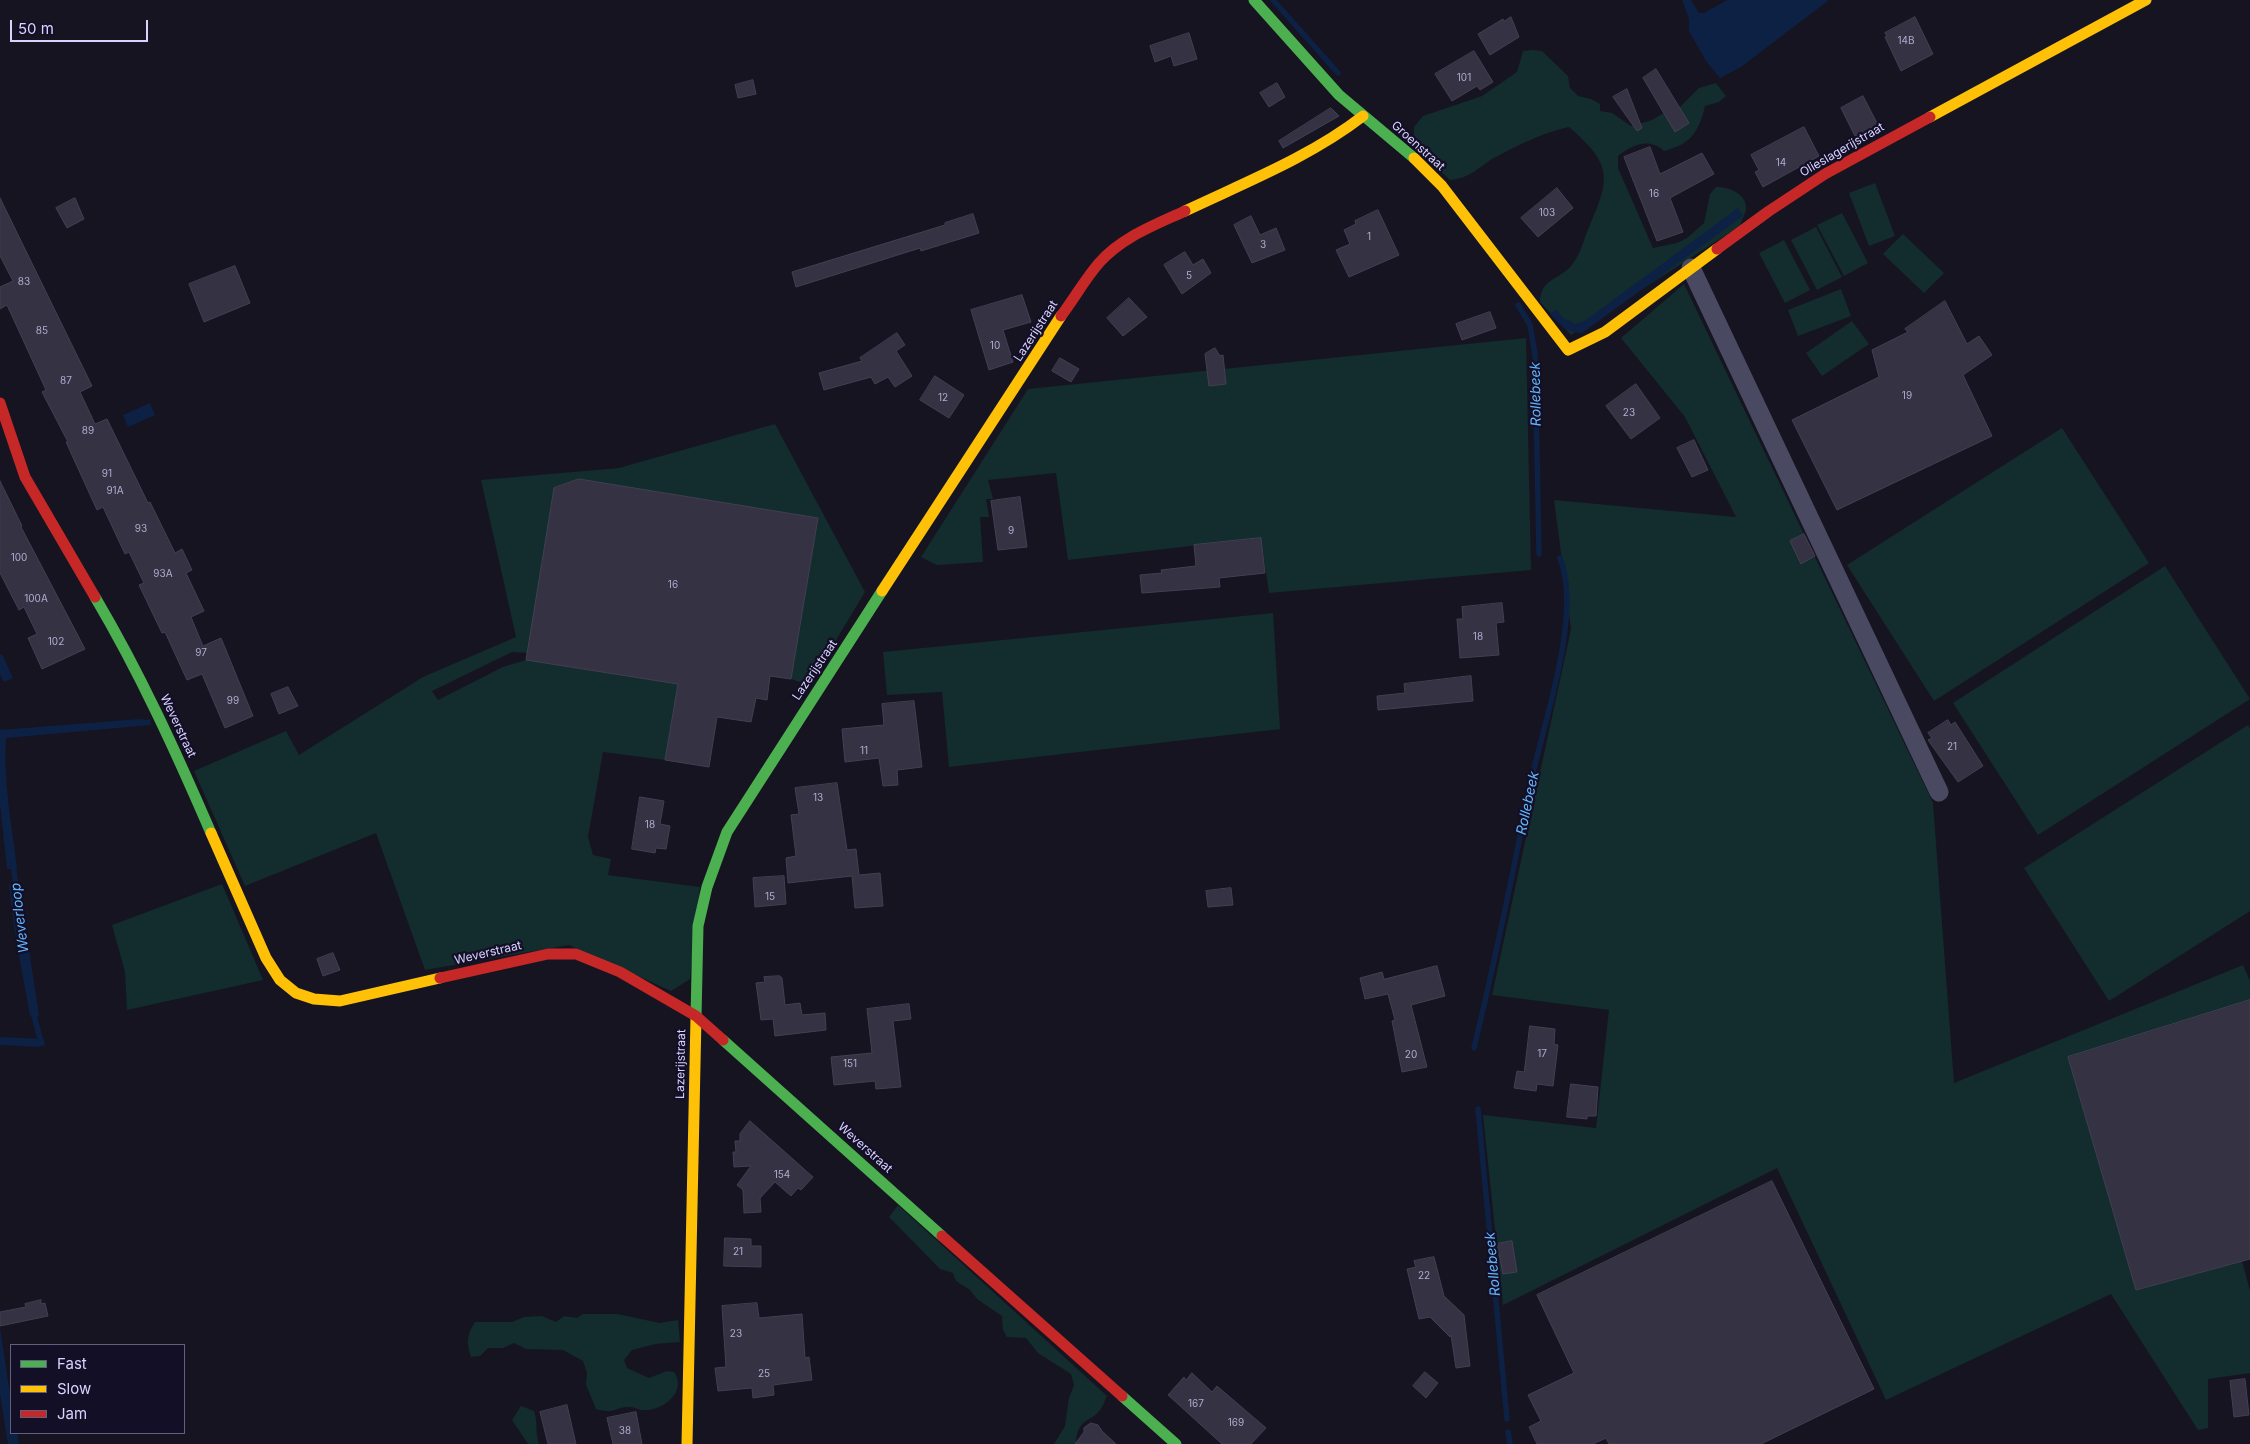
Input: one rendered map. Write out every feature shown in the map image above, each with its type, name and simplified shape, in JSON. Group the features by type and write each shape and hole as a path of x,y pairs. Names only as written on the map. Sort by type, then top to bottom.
{"street":[{"name":"Groenstraat","path":"1254,0 1339,95 1424,167 1442,186 1568,350"},
{"name":"Olieslagerijstraat","path":"1568,350 1605,332 1769,210 1825,174 2146,0"},
{"name":"Lazerijstraat","path":"687,1444 698,926 707,887 727,832 1060,318 1099,263 1116,247 1137,233 1297,158 1341,133 1363,116"},
{"path":"1691,268 1939,792"},
{"name":"Weverstraat","path":"0,403 25,476 129,655 171,741 266,958 274,974 288,988 310,999 340,1001 548,954 576,954 620,972 696,1016 1176,1444"}],"green space":[{"path":"1523,51 1542,51 1568,76 1570,88 1578,96 1591,99 1600,104 1600,111 1612,113 1631,126 1652,120 1669,110 1680,107 1699,88 1716,83 1726,96 1719,102 1705,106 1697,130 1681,145 1664,151 1652,144 1641,144 1618,156 1618,168 1653,248 1677,243 1687,238 1704,223 1710,194 1716,187 1737,192 1746,204 1746,210 1740,226 1571,335 1540,302 1541,294 1547,284 1566,271 1580,252 1601,196 1604,184 1603,172 1600,162 1593,151 1569,127 1530,140 1494,158 1469,175 1450,180 1424,156 1414,137 1414,127 1423,116 1482,96 1517,72"},
{"path":"1875,183 1895,236 1869,246 1849,193"},
{"path":"1842,213 1868,263 1844,276 1817,225"},
{"path":"1816,227 1842,277 1817,290 1791,240"},
{"path":"1903,234 1944,273 1924,293 1883,254"},
{"path":"1784,240 1810,290 1785,303 1759,253"},
{"path":"1684,284 1933,803 1954,1083 2243,965 2250,981 2250,1000 2068,1057 2136,1290 2242,1261 2250,1291 2250,1373 2208,1379 2208,1428 2198,1430 2111,1294 1886,1400 1777,1168 1503,1305 1483,1115 1596,1128 1609,1010 1492,995 1571,629 1554,500 1736,517 1685,417 1621,338"},
{"path":"1841,289 1851,316 1798,336 1788,310"},
{"path":"1852,321 1869,344 1822,376 1806,353"},
{"path":"1526,338 1531,570 1269,593 1261,538 1068,560 1056,473 988,480 993,499 986,499 989,517 980,517 983,562 937,565 921,557 1028,389"},
{"path":"775,424 865,592 809,685 791,679 818,518 579,479 554,488 528,653 512,652 432,691 438,700 503,667 526,660 678,684 665,760 603,752 588,837 593,855 611,859 608,875 700,887 690,979 671,991 569,945 425,970 376,833 245,886 194,771 286,731 299,755 423,677 516,637 481,480 619,468"},
{"path":"2062,428 2149,563 1934,701 1847,565"},
{"path":"2165,566 2250,699 2038,835 1953,703"},
{"path":"1273,613 1280,729 949,767 942,692 887,695 883,652"},
{"path":"2248,725 2250,729 2250,911 2109,1001 2024,868"},
{"path":"222,884 263,980 127,1010 125,972 112,925"},
{"path":"898,1205 1107,1396 1098,1412 1082,1424 1077,1435 1076,1444 1054,1444 1065,1426 1069,1398 1074,1385 1071,1374 1038,1353 1026,1338 1007,1337 1003,1330 1002,1316 977,1299 970,1290 956,1281 953,1273 940,1269 889,1217"},
{"path":"583,1314 617,1314 660,1323 678,1320 680,1342 655,1344 632,1350 624,1360 627,1368 649,1378 667,1371 674,1372 678,1387 671,1399 665,1404 650,1410 630,1407 612,1411 596,1409 586,1385 587,1373 583,1361 563,1350 526,1349 514,1343 503,1348 488,1348 480,1356 471,1357 468,1339 475,1322 512,1322 524,1317 542,1316 556,1322 564,1316 577,1318"},
{"path":"521,1406 534,1411 539,1444 528,1444 512,1420"}],"water":[{"path":"1682,0 1691,0 1699,13 1704,13 1727,0 1829,0 1741,67 1720,78 1706,61 1689,31 1689,19"},
{"path":"1738,208 1743,216 1582,333 1568,330 1550,314 1556,309 1563,318 1576,324 1586,320"},
{"path":"150,403 155,415 128,427 123,415"},
{"path":"2,654 13,678 4,682 0,674 0,655"},
{"path":"150,719 151,725 6,738 7,787 17,869 7,869 0,804 0,730"},
{"path":"19,882 39,1016 34,1021 30,1015 9,884"},
{"path":"0,1037 44,1039 45,1045 38,1047 0,1045"},
{"path":"0,1327 10,1394 10,1434 17,1434 19,1444 8,1444 0,1394"}],"building":[{"path":"1511,17 1519,37 1490,55 1478,34 1503,19 1504,21"},
{"path":"1915,17 1933,54 1901,71 1885,37 1887,36 1885,33"},
{"path":"1189,33 1197,59 1174,66 1171,56 1155,62 1150,46"},
{"path":"1474,51 1493,82 1480,90 1477,86 1452,101 1435,74"},
{"path":"1656,69 1689,123 1675,132 1643,78"},
{"path":"753,80 756,94 738,98 735,85"},
{"path":"1277,83 1285,97 1269,107 1260,93"},
{"path":"1627,89 1642,128 1637,131 1613,97"},
{"path":"1863,96 1878,125 1855,136 1841,108"},
{"path":"1331,108 1339,116 1283,148 1279,141"},
{"path":"1804,127 1819,156 1763,187 1755,172 1759,170 1751,155"},
{"path":"1650,147 1660,174 1702,153 1714,174 1670,198 1683,232 1657,241 1624,157"},
{"path":"1557,188 1573,208 1538,237 1521,218"},
{"path":"0,198 92,386 80,392 95,424 107,419 175,553 182,549 192,570 186,573 204,611 191,617 203,646 221,638 253,716 225,728 202,674 187,680 165,632 162,633 139,585 144,583 129,552 125,554 103,507 97,510 66,442 68,442 42,392 46,390 7,305 0,309 0,287 13,281 0,256"},
{"path":"75,198 84,219 67,228 56,208"},
{"path":"1378,210 1399,255 1349,277 1336,250 1350,244 1344,230 1356,224 1355,221"},
{"path":"973,214 979,233 921,251 920,248 796,287 792,272 945,225 945,223"},
{"path":"1251,216 1260,235 1276,228 1285,250 1252,263 1234,225"},
{"path":"1185,252 1193,265 1203,259 1211,273 1182,294 1164,265"},
{"path":"235,266 250,303 204,322 189,284"},
{"path":"1022,295 1031,322 1003,330 1013,362 989,370 971,310"},
{"path":"1129,298 1147,317 1123,336 1107,318"},
{"path":"1945,301 1967,344 1979,336 1992,355 1963,375 1992,436 1837,510 1792,420 1879,377 1872,350 1908,332 1905,329"},
{"path":"1490,312 1496,328 1462,340 1456,324"},
{"path":"897,333 905,345 896,351 912,376 895,387 888,377 875,384 871,377 824,390 819,373 862,361 860,358"},
{"path":"1215,348 1220,356 1223,355 1226,384 1209,386 1205,354"},
{"path":"1060,358 1079,369 1071,382 1052,371"},
{"path":"935,376 964,395 949,418 920,400"},
{"path":"1636,384 1660,418 1631,439 1606,406"},
{"path":"1694,440 1708,470 1692,477 1677,448"},
{"path":"579,479 818,518 791,679 770,676 767,700 756,698 751,722 717,717 709,767 665,760 678,684 526,660 554,488"},
{"path":"0,481 21,527 85,649 42,669 28,638 37,634 24,607 19,610 0,573"},
{"path":"1020,497 1027,547 998,550 991,501"},
{"path":"1804,534 1815,556 1801,564 1790,541"},
{"path":"1261,538 1265,573 1219,578 1220,587 1142,593 1140,575 1162,573 1161,570 1196,566 1194,545"},
{"path":"1502,603 1504,622 1496,623 1499,655 1460,658 1457,619 1463,619 1462,607"},
{"path":"1471,676 1473,701 1378,710 1377,696 1405,693 1404,684"},
{"path":"288,687 298,706 279,714 271,694"},
{"path":"914,701 922,767 897,770 898,785 883,786 879,758 845,762 842,729 884,725 882,704"},
{"path":"1948,720 1951,725 1955,722 1983,766 1958,782 1928,740 1932,738 1928,733"},
{"path":"837,783 847,850 856,849 859,875 880,873 883,906 855,908 852,876 788,883 786,858 796,856 791,815 799,814 795,788"},
{"path":"640,797 664,801 660,824 670,826 666,849 656,848 655,853 632,849"},
{"path":"784,876 786,904 755,907 753,878"},
{"path":"1231,888 1233,905 1208,907 1206,891"},
{"path":"333,953 340,970 323,976 317,959"},
{"path":"1437,966 1445,996 1411,1005 1427,1067 1402,1072 1392,1021 1395,1020 1388,994 1365,999 1360,978 1382,972 1384,979"},
{"path":"780,976 782,978 785,1005 800,1003 802,1015 825,1013 826,1030 775,1036 773,1019 761,1020 756,983 765,982 764,977"},
{"path":"2250,1000 2250,1259 2136,1290 2068,1057"},
{"path":"909,1004 911,1019 893,1021 901,1087 876,1089 875,1081 834,1085 831,1057 872,1053 867,1009"},
{"path":"1530,1026 1555,1029 1554,1044 1558,1045 1553,1086 1537,1084 1536,1091 1514,1088 1517,1071 1524,1072"},
{"path":"1571,1084 1598,1087 1596,1116 1587,1116 1587,1119 1567,1117"},
{"path":"750,1121 813,1177 801,1190 798,1188 791,1196 775,1182 760,1198 761,1212 744,1213 743,1190 737,1185 751,1166 734,1167 733,1152 736,1152 735,1141 740,1141 740,1134"},
{"path":"1772,1181 1874,1389 1761,1444 1609,1444 1606,1438 1593,1444 1537,1444 1529,1427 1541,1421 1528,1395 1574,1373 1537,1295"},
{"path":"725,1238 751,1239 751,1246 761,1246 761,1267 724,1266"},
{"path":"1512,1241 1517,1272 1503,1274 1497,1244"},
{"path":"1434,1257 1444,1296 1464,1315 1470,1366 1456,1368 1451,1335 1450,1337 1430,1317 1419,1319 1407,1269 1416,1267 1414,1261"},
{"path":"41,1300 41,1304 45,1303 48,1316 0,1326 0,1312 26,1307 25,1304"},
{"path":"757,1303 759,1318 802,1314 805,1358 809,1357 812,1380 773,1385 774,1395 753,1398 752,1388 718,1391 715,1368 726,1367 722,1306"},
{"path":"1425,1372 1438,1383 1426,1398 1413,1386"},
{"path":"1192,1373 1212,1392 1217,1386 1266,1428 1251,1444 1222,1444 1168,1395 1184,1377 1186,1380"},
{"path":"2245,1379 2249,1415 2234,1417 2230,1381"},
{"path":"567,1405 576,1444 548,1444 540,1412"},
{"path":"636,1412 642,1444 613,1444 607,1418"},
{"path":"1091,1423 1098,1425 1116,1444 1075,1444 1084,1432 1084,1428"}],"waterway":[{"name":"Rollebeek","path":"1273,0 1338,73"},
{"name":"Rollebeek","path":"1518,305 1530,325 1535,354 1539,554"},
{"name":"Rollebeek","path":"1474,1048 1532,777 1559,666 1567,607 1566,581 1560,558"},
{"name":"Weverloop","path":"13,861 16,889"},
{"name":"Weverloop","path":"34,1015 41,1043 37,1043"},
{"name":"Rollebeek","path":"1478,1109 1507,1419"},
{"name":"Rollebeek","path":"1508,1432 1510,1444"}],"traffic: fast":[{"path":"1254,0 1339,95 1414,158"},
{"path":"696,1017 698,926 707,887 727,832 882,591"},
{"path":"95,597 157,713 211,833"},
{"path":"723,1040 942,1236"},
{"path":"1122,1396 1176,1444"}],"traffic: slow":[{"path":"1930,117 2146,0"},
{"path":"1185,211 1299,156 1343,131 1363,116"},
{"path":"1414,158 1442,186 1568,350 1605,332 1717,249"},
{"path":"882,591 1061,316"},
{"path":"211,833 266,958 280,980 296,993 314,999 340,1001 440,978"},
{"path":"687,1444 696,1017"}],"traffic: jam":[{"path":"1717,249 1769,211 1825,174 1930,117"},
{"path":"1061,316 1094,269 1108,254 1139,232 1185,211"},
{"path":"0,403 25,477 95,597"},
{"path":"440,978 548,954 576,954 620,972 696,1016 723,1040"},
{"path":"942,1236 1122,1396"}]}
